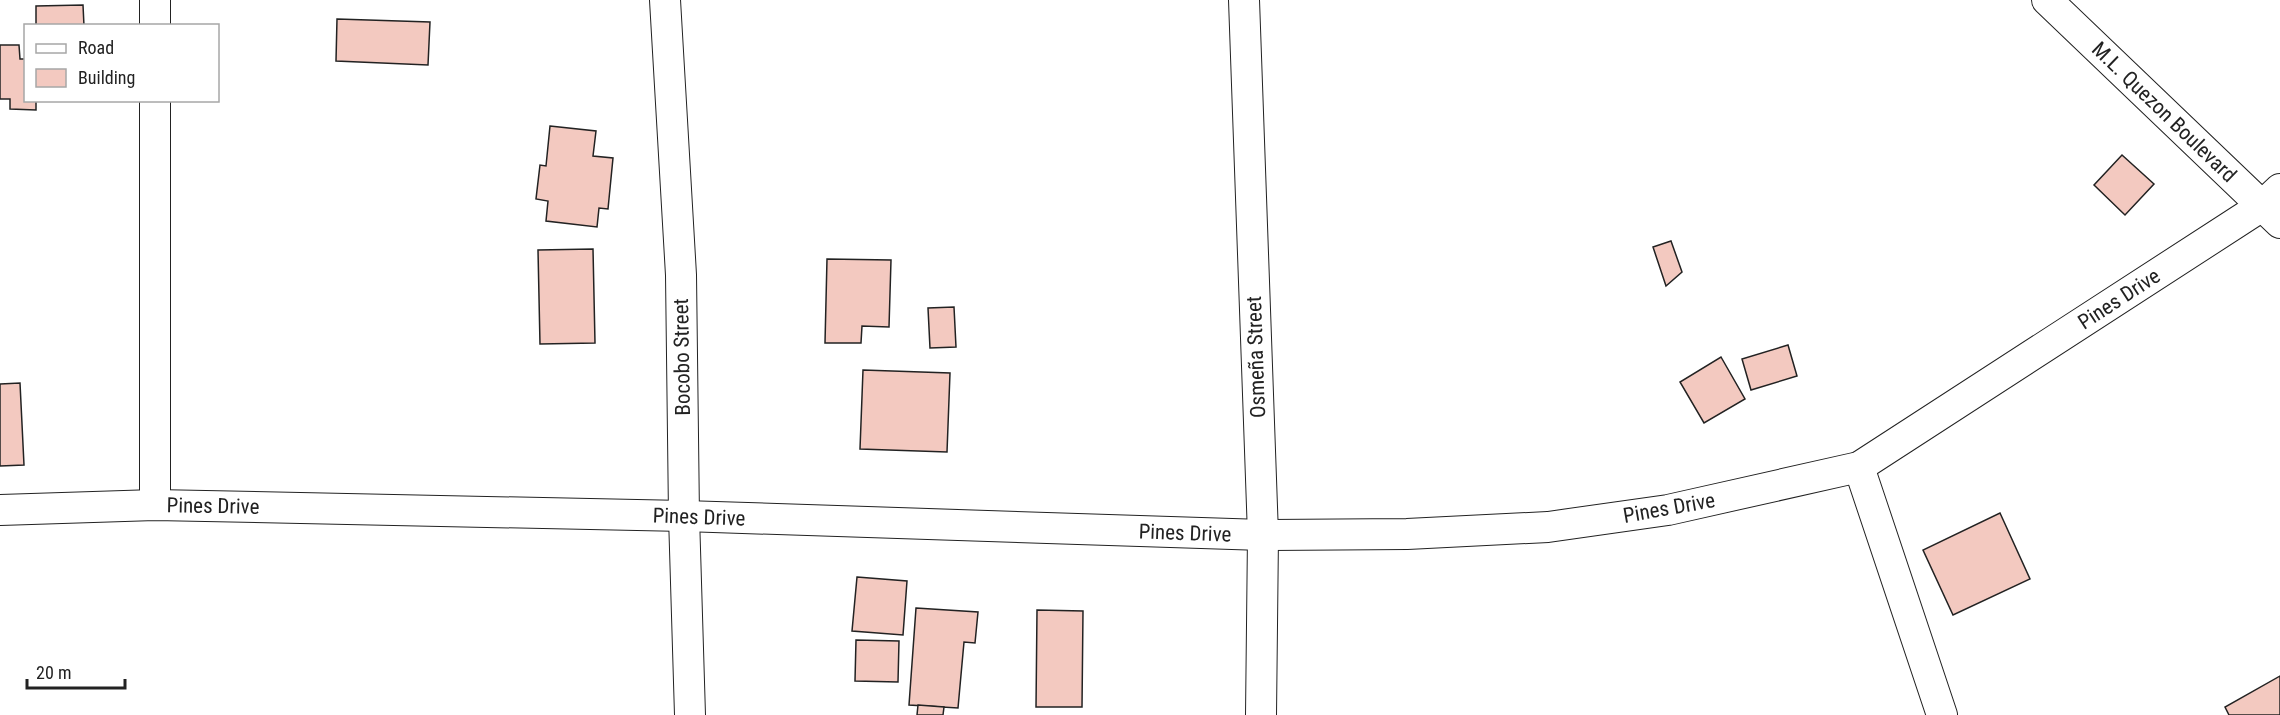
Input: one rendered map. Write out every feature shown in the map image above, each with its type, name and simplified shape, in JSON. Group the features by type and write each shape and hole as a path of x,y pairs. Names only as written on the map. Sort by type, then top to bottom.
{"street":[{"path":"155,0 155,24"},
{"name":"Bocobo Street","path":"665,0 681,275 684,516 690,715"},
{"name":"Osmeña Street","path":"1244,0 1263,535 1261,715"},
{"name":"M.L. Quezon Boulevard","path":"2047,0 2274,206"},
{"path":"155,102 155,505"},
{"name":"Pines Drive","path":"0,510 155,505 684,516 1263,535 1407,534 1548,527 1668,510 1859,467 2274,206"},
{"path":"1859,467 1942,715"}],"building":[{"path":"83,5 84,24 36,24 36,6"},
{"path":"337,19 430,22 428,65 336,61"},
{"path":"0,45 19,45 20,59 24,59 24,102 36,102 36,110 10,109 10,99 0,99"},
{"path":"550,126 596,131 593,156 613,158 608,209 599,208 597,227 546,221 548,201 536,199 540,165 546,166"},
{"path":"2122,155 2154,184 2125,215 2094,185"},
{"path":"1671,241 1682,272 1666,286 1653,247"},
{"path":"593,249 595,343 540,344 538,250"},
{"path":"827,259 891,260 889,327 862,326 861,343 825,343"},
{"path":"954,307 956,347 930,348 928,308"},
{"path":"1788,345 1797,376 1751,390 1742,359"},
{"path":"1721,357 1745,399 1704,423 1680,382"},
{"path":"863,370 950,373 947,452 860,449"},
{"path":"20,383 24,465 0,466 0,384"},
{"path":"2000,513 2030,579 1953,615 1923,550"},
{"path":"857,577 907,581 903,635 852,631"},
{"path":"916,608 978,612 975,643 964,642 958,708 909,705"},
{"path":"1037,610 1083,611 1082,707 1036,707"},
{"path":"856,640 899,641 898,682 855,681"},
{"path":"2280,676 2280,715 2229,715 2225,707"},
{"path":"918,705 944,707 943,715 917,715"}]}
